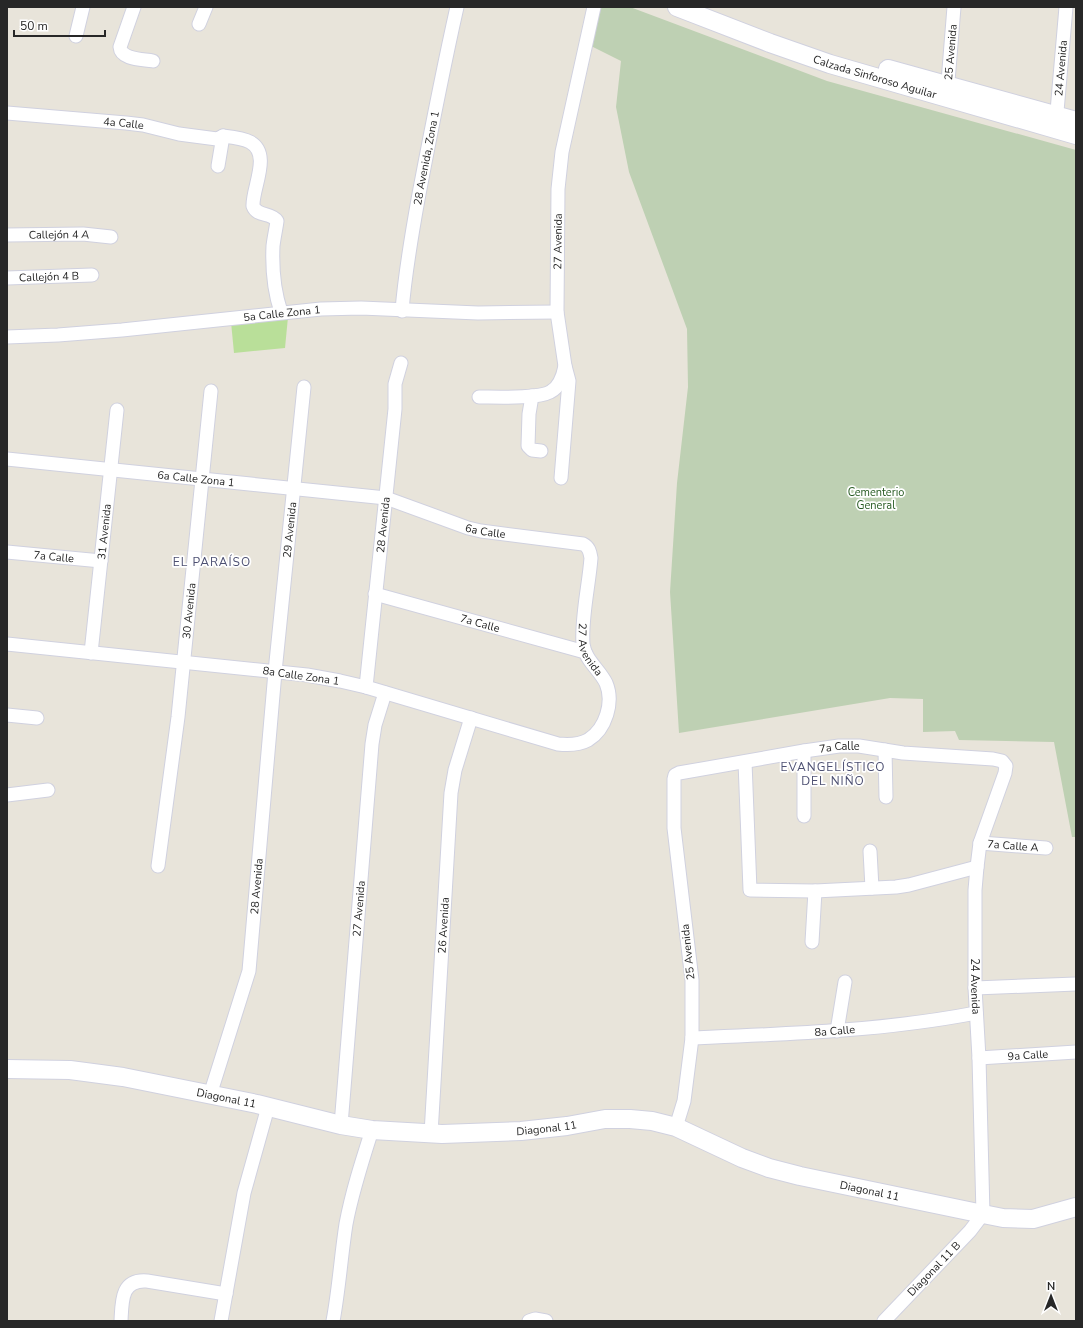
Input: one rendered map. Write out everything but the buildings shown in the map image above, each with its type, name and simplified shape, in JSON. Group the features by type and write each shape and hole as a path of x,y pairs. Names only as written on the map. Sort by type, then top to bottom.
{"street":[{"path":"76,36 83,7"},
{"path":"134,7 120,47 120,51 129,57 153,61"},
{"path":"199,24 206,7"},
{"name":"28 Avenida, Zona 1","path":"402,311 404,278 441,80 457,7"},
{"name":"27 Avenida","path":"561,478 569,392 568,375 565,366 557,312 557,215 561,164 594,7"},
{"name":"Calzada Sinforoso Aguilar","path":"677,7 770,43 830,64 947,91 1056,123 1076,135"},
{"name":"Calzada Sinforoso Aguilar","path":"711,7 813,47 894,70 947,91"},
{"name":"25 Avenida","path":"947,91 954,7"},
{"name":"24 Avenida","path":"1056,123 1066,7"},
{"name":"4a Calle","path":"7,113 126,123 148,126 179,134 217,139 223,136 250,142 255,145 260,157 261,167 253,202 254,209 259,213 274,217 277,221 273,244 274,275 277,302 280,312"},
{"name":"Calzada Sinforoso Aguilar","path":"1056,123 1076,121"},
{"path":"218,166 223,136"},
{"name":"Callejón 4 A","path":"7,235 83,234 112,237"},
{"name":"Callejón 4 B","path":"7,278 92,275"},
{"name":"5a Calle Zona 1","path":"7,337 115,331 280,312 339,308 478,313 557,312"},
{"name":"28 Avenida","path":"366,687 395,408 395,384 401,363"},
{"path":"479,397 532,396 550,392 561,381 565,366"},
{"name":"29 Avenida","path":"275,672 304,387"},
{"name":"30 Avenida","path":"158,866 178,717 211,391"},
{"path":"532,396 527,441 528,446 532,450 541,451"},
{"name":"31 Avenida","path":"91,653 117,410"},
{"name":"6a Calle Zona 1","path":"7,459 386,498"},
{"name":"6a Calle","path":"386,498 474,530 580,543 588,548"},
{"name":"27 Avenida","path":"587,740 595,735 601,727 606,716 608,703 608,691 605,682 585,652 583,642 583,626 591,558 588,548"},
{"name":"7a Calle","path":"7,552 101,561"},
{"name":"7a Calle","path":"375,594 585,652"},
{"name":"8a Calle Zona 1","path":"7,644 307,675 366,687 558,744 569,745 587,740"},
{"name":"28 Avenida","path":"210,1095 250,971 275,672"},
{"name":"27 Avenida","path":"341,1125 372,744 375,725 385,693"},
{"path":"7,715 37,718"},
{"name":"26 Avenida","path":"432,1134 451,793 456,764 471,718"},
{"name":"7a Calle","path":"675,775 679,773 839,746 859,746 903,753 993,759 1005,763"},
{"path":"886,750 886,797"},
{"path":"804,751 804,816"},
{"path":"745,762 750,890 815,891 909,885 977,867"},
{"name":"24 Avenida","path":"983,1214 979,1058 976,1013 975,909 977,867 980,842 1005,773 1005,763"},
{"name":"25 Avenida","path":"675,775 674,828 692,972 692,1038 684,1100 676,1127"},
{"path":"7,795 48,790"},
{"name":"7a Calle A","path":"980,842 1046,848"},
{"path":"870,851 872,888"},
{"path":"812,942 815,891"},
{"path":"836,1031 845,982"},
{"path":"976,988 1076,984"},
{"name":"8a Calle","path":"692,1038 814,1033 914,1024 976,1013"},
{"name":"9a Calle","path":"979,1058 1076,1052"},
{"name":"Diagonal 11","path":"7,1069 46,1069 94,1072 268,1107 341,1125 372,1130 432,1134 521,1131 567,1126 605,1119 630,1118 652,1121 676,1127 742,1158 784,1172 1003,1218 1033,1219 1076,1207"},
{"path":"221,1321 244,1193 268,1107"},
{"path":"333,1321 348,1218 355,1184 372,1130"},
{"name":"Diagonal 11 B","path":"888,1319 970,1231 983,1214"},
{"path":"121,1321 124,1294 131,1284 136,1281 147,1281 226,1294"},
{"path":"529,1321 535,1319 546,1321"}],"green space":[{"name":"Cementerio General","path":"600,7 630,7 827,81 1076,150 1076,837 1072,837 1054,742 959,740 955,731 923,732 923,699 890,698 679,733 670,592 677,483 688,387 687,329 629,172 616,107 621,61 591,46"},
{"path":"288,317 285,348 234,353 231,322"}],"district":[{"name":"EL PARAÍSO","path":"212,562"},
{"name":"EVANGELÍSTICO DEL NIÑO","path":"833,774"}]}
